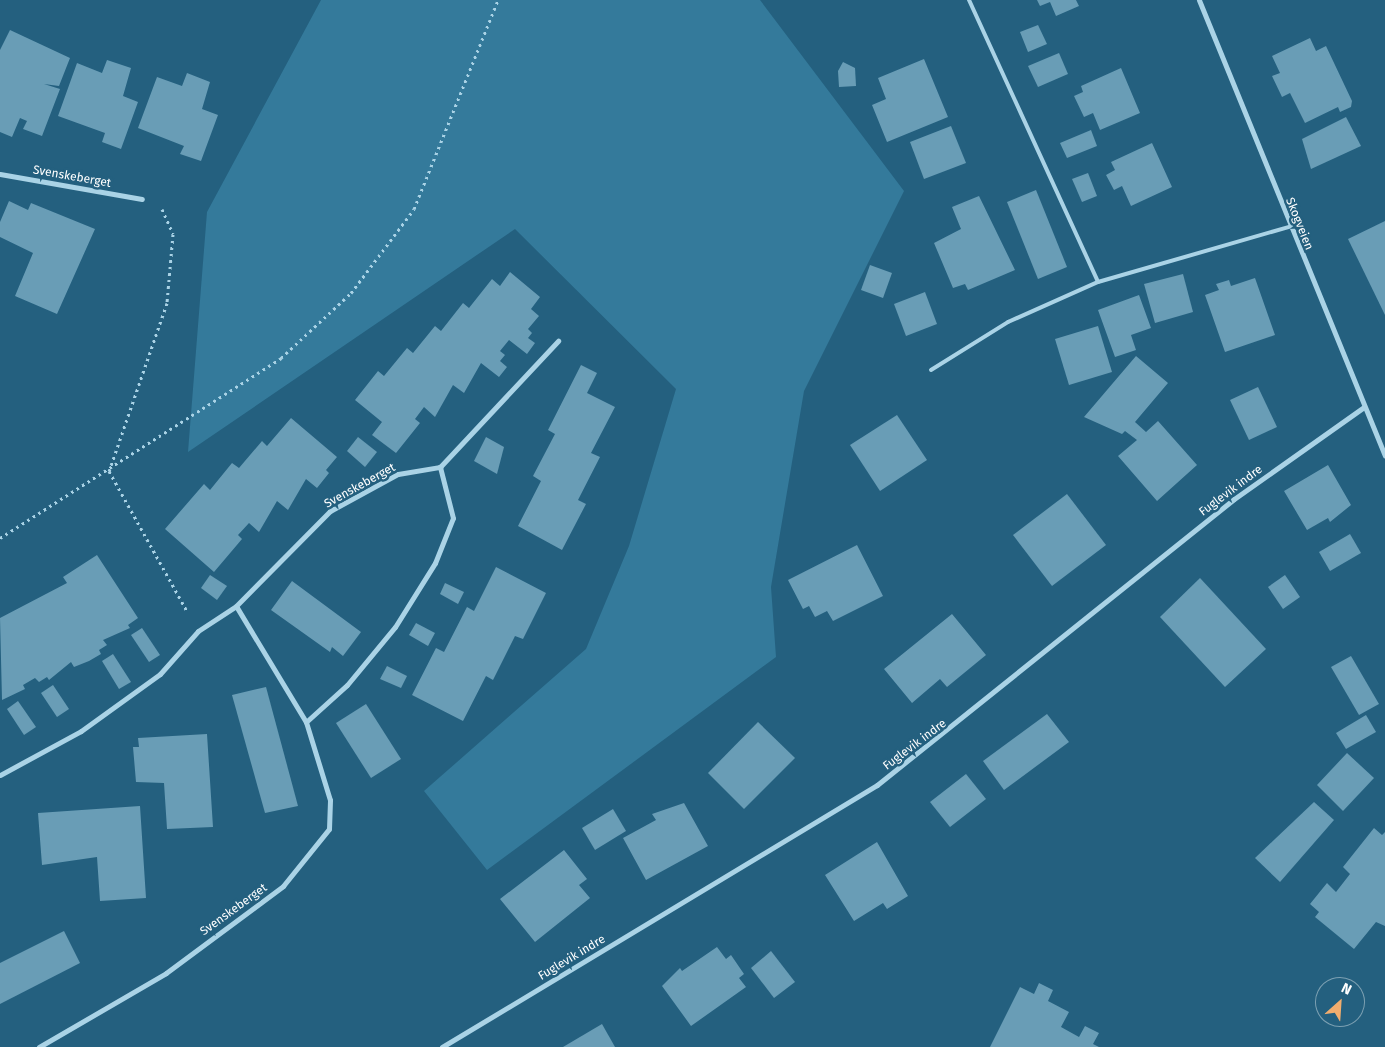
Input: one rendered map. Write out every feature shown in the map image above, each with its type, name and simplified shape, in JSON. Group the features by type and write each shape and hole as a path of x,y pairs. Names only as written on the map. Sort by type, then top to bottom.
{"street":[{"name":"Skogveien","path":"1199,0 1289,227 1385,455"},
{"name":"Svenskeberget","path":"0,174 142,199"},
{"path":"306,722 347,685 395,627 435,562 452,518 440,467 558,341"},
{"name":"Fuglevik indre","path":"442,1047 877,785 1234,499 1364,407"},
{"name":"Svenskeberget","path":"0,775 81,731 160,674 198,631 236,606 330,511 398,474 440,467"},
{"name":"Svenskeberget","path":"39,1047 166,973 283,886 312,855 329,829 330,800 306,722 236,606"}],"lane":[{"path":"969,0 1098,282"},
{"path":"931,370 1008,322 1098,282 1289,227"}],"path":[{"path":"0,538 109,472 281,358 351,293 414,209 498,0"},
{"path":"142,199 166,210 174,258 167,303 109,472 198,631"}],"shaded area":[{"path":"321,0 760,0 904,191 804,391 771,587 776,657 487,870 424,791 586,649 629,546 676,389 515,229 188,452 207,212"}],"building":[{"path":"1037,0 1076,0 1079,6 1056,16 1050,2 1040,6"},
{"path":"1038,25 1047,44 1028,52 1020,32"},
{"path":"10,30 70,58 59,86 44,84 60,89 42,136 23,129 27,121 20,118 12,137 0,132 0,50"},
{"path":"1310,38 1316,51 1326,46 1352,101 1351,107 1340,112 1338,107 1305,123 1290,93 1282,97 1272,76 1280,73 1272,56"},
{"path":"1059,53 1068,74 1038,87 1028,66"},
{"path":"924,59 948,117 887,142 872,105 886,99 878,78"},
{"path":"107,60 131,68 123,96 138,102 121,149 102,142 105,133 58,116 77,63 102,73"},
{"path":"843,62 855,68 856,86 839,87 838,71"},
{"path":"1121,68 1140,113 1100,130 1093,113 1084,117 1074,96 1083,92 1081,86"},
{"path":"187,73 210,82 202,109 218,115 201,161 180,154 184,146 138,128 157,77 182,86"},
{"path":"1346,117 1361,146 1311,169 1302,139"},
{"path":"951,126 966,163 924,179 910,142"},
{"path":"1091,130 1097,146 1067,158 1060,143"},
{"path":"1152,143 1172,187 1131,206 1122,186 1114,190 1106,175 1115,170 1111,162"},
{"path":"1088,173 1097,196 1082,202 1072,179"},
{"path":"1036,190 1067,267 1038,279 1007,202"},
{"path":"979,196 1015,270 968,290 965,284 953,288 934,243 961,229 952,207"},
{"path":"9,201 28,210 31,203 95,229 57,314 15,296 33,253 0,237 0,222"},
{"path":"1385,221 1385,315 1348,239"},
{"path":"870,265 892,273 883,298 861,290"},
{"path":"510,272 540,297 531,309 539,316 528,329 532,333 528,338 535,343 527,354 509,340 500,351 505,355 500,361 507,367 499,377 481,363 464,393 453,385 435,417 424,407 415,419 420,423 396,453 372,435 382,422 355,400 378,371 384,376 407,348 413,353 435,326 441,331 463,303 469,308 492,279 500,286"},
{"path":"1183,274 1193,312 1155,323 1144,284"},
{"path":"1255,278 1275,335 1225,352 1205,295 1219,290 1216,284 1229,280 1231,286"},
{"path":"925,292 937,324 906,336 894,304"},
{"path":"1139,295 1151,328 1131,335 1136,350 1115,357 1098,310"},
{"path":"1098,326 1112,372 1069,385 1055,339"},
{"path":"1136,356 1168,383 1135,422 1146,432 1158,421 1197,465 1157,501 1118,456 1137,440 1125,431 1122,434 1084,417"},
{"path":"581,365 597,373 587,393 615,407 591,453 600,457 578,500 586,504 562,550 518,526 541,481 533,476 555,434 548,430"},
{"path":"1258,387 1277,427 1249,440 1230,400"},
{"path":"897,415 927,460 880,491 850,445"},
{"path":"291,418 337,457 326,470 329,473 317,488 306,479 288,510 277,501 259,532 249,523 238,535 242,539 214,572 165,529 204,484 210,490 232,463 239,468 262,441 267,446"},
{"path":"358,437 377,452 365,467 347,451"},
{"path":"486,437 504,447 497,474 474,461"},
{"path":"1328,465 1351,505 1330,522 1328,518 1307,530 1284,491"},
{"path":"1067,494 1106,545 1052,586 1013,535"},
{"path":"1350,534 1361,553 1330,571 1319,552"},
{"path":"857,545 883,596 833,621 827,611 815,617 809,606 803,609 788,580"},
{"path":"97,555 138,618 128,625 130,628 103,640 107,645 99,650 101,654 74,667 71,662 49,680 47,677 39,682 35,678 23,685 25,689 2,700 0,618 67,583 63,577"},
{"path":"496,567 546,593 523,639 515,636 493,680 486,676 463,721 412,695 436,648 444,652 467,607 474,611"},
{"path":"210,575 227,586 217,600 201,588"},
{"path":"1285,575 1300,597 1283,609 1268,587"},
{"path":"1200,578 1266,649 1225,687 1160,617"},
{"path":"292,581 361,632 343,656 332,647 330,652 271,610"},
{"path":"445,583 464,592 458,604 440,594"},
{"path":"952,614 986,655 947,687 940,679 912,703 884,669"},
{"path":"416,623 435,633 428,646 409,635"},
{"path":"142,628 160,655 149,662 131,635"},
{"path":"113,654 131,682 119,689 102,661"},
{"path":"1351,656 1379,704 1359,715 1331,667"},
{"path":"387,666 407,676 401,688 380,679"},
{"path":"53,685 69,709 57,717 41,693"},
{"path":"266,687 298,806 265,813 232,695"},
{"path":"18,701 36,727 24,735 7,709"},
{"path":"366,704 401,759 371,778 336,723"},
{"path":"1047,714 1069,742 1004,790 983,761"},
{"path":"1366,715 1376,732 1346,749 1336,733"},
{"path":"758,722 795,758 744,809 708,773"},
{"path":"207,734 213,827 167,829 164,783 136,782 133,747 139,747 138,738"},
{"path":"1347,753 1374,778 1343,811 1317,785"},
{"path":"966,774 986,799 950,827 930,802"},
{"path":"1314,802 1334,820 1280,882 1255,858"},
{"path":"684,803 708,846 646,880 623,838 656,820 652,814"},
{"path":"140,806 146,898 100,901 97,857 42,865 38,813"},
{"path":"613,809 626,831 595,850 582,828"},
{"path":"1374,828 1382,835 1385,832 1385,926 1376,922 1354,949 1315,917 1319,912 1310,904 1327,883 1336,892 1350,874 1343,867"},
{"path":"877,842 908,896 887,909 883,903 854,921 825,875"},
{"path":"564,850 587,879 579,885 590,898 535,942 500,899"},
{"path":"64,931 80,963 0,1004 0,963"},
{"path":"717,947 726,959 731,955 744,974 739,978 746,987 691,1026 662,986 680,968 682,971"},
{"path":"771,951 795,982 774,998 751,968"},
{"path":"1039,983 1053,990 1048,1001 1069,1012 1061,1027 1079,1037 1085,1026 1099,1033 1093,1044 1099,1047 990,1047 1020,987 1034,994"},
{"path":"602,1024 615,1047 563,1047"}]}
